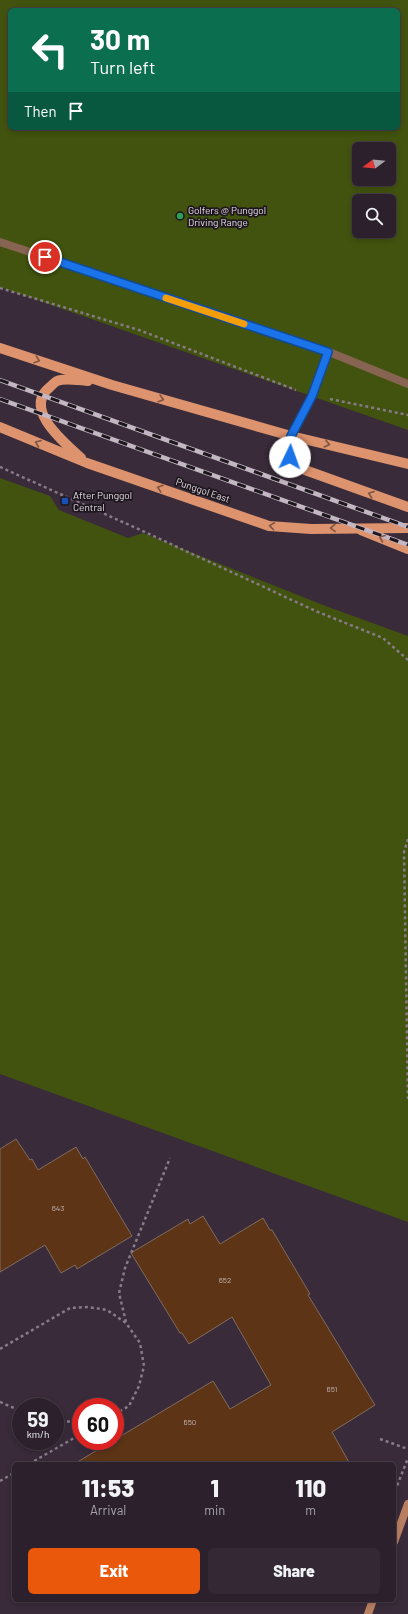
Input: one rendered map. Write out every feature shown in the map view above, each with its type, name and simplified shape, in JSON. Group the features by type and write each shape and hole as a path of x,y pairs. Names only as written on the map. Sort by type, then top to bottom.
{"main road":[{"path":"0,348 112,385 291,436 408,464"},
{"path":"87,463 55,435 43,416 40,401 45,391 57,381 79,380 112,385"},
{"name":"Punggol East","path":"0,427 87,463 269,526 311,529 356,527 408,528"},
{"path":"291,436 290,457 305,470 408,507"},
{"path":"356,527 408,549"},
{"path":"396,1537 408,1504"},
{"path":"368,1614 372,1602"}],"lane":[{"path":"0,242 328,352 408,384"},
{"path":"291,436 312,396 328,352"}],"path":[{"path":"0,288 139,330 312,396 340,400 408,414"},
{"path":"0,467 318,612 383,638 408,660"},
{"path":"408,839 404,852 408,1099"},
{"path":"126,1323 119,1293 125,1268 170,1158"},
{"path":"0,1349 70,1308 88,1307 107,1310 126,1323 140,1343 144,1366 139,1386 129,1406 124,1409"},
{"path":"0,1402 12,1408"},
{"path":"32,1462 72,1439"},
{"path":"380,1439 408,1449"},
{"path":"396,1490 408,1458"},
{"path":"0,1481 12,1473"}],"green space":[{"name":"Golfers @ Punggol Driving Range","path":"0,0 408,0 408,430 0,287"},
{"path":"0,478 50,496 59,510 128,538 143,533 323,605 408,636 408,1222 0,1074"}],"building":[{"path":"16,1139 30,1160 32,1159 38,1170 76,1147 83,1159 85,1157 132,1236 77,1269 75,1265 61,1273 45,1245 0,1272 0,1149"},
{"path":"203,1216 220,1244 263,1218 270,1230 272,1230 310,1294 308,1295 375,1405 332,1432 349,1462 77,1462 97,1450 124,1450 124,1434 213,1381 230,1409 271,1385 232,1317 189,1344 182,1333 180,1333 131,1253 188,1219 190,1224"}],"railway":[{"path":"0,380 408,527"},
{"path":"0,399 408,545"}],"slow traffic":[{"path":"166,298 244,324"}],"place":[{"name":"Golfers @ Punggol Driving Range","path":"180,216"},
{"name":"After Punggol Central","path":"65,501"}],"route":[{"path":"45,257 328,352 312,396 291,436 290,457"}]}
